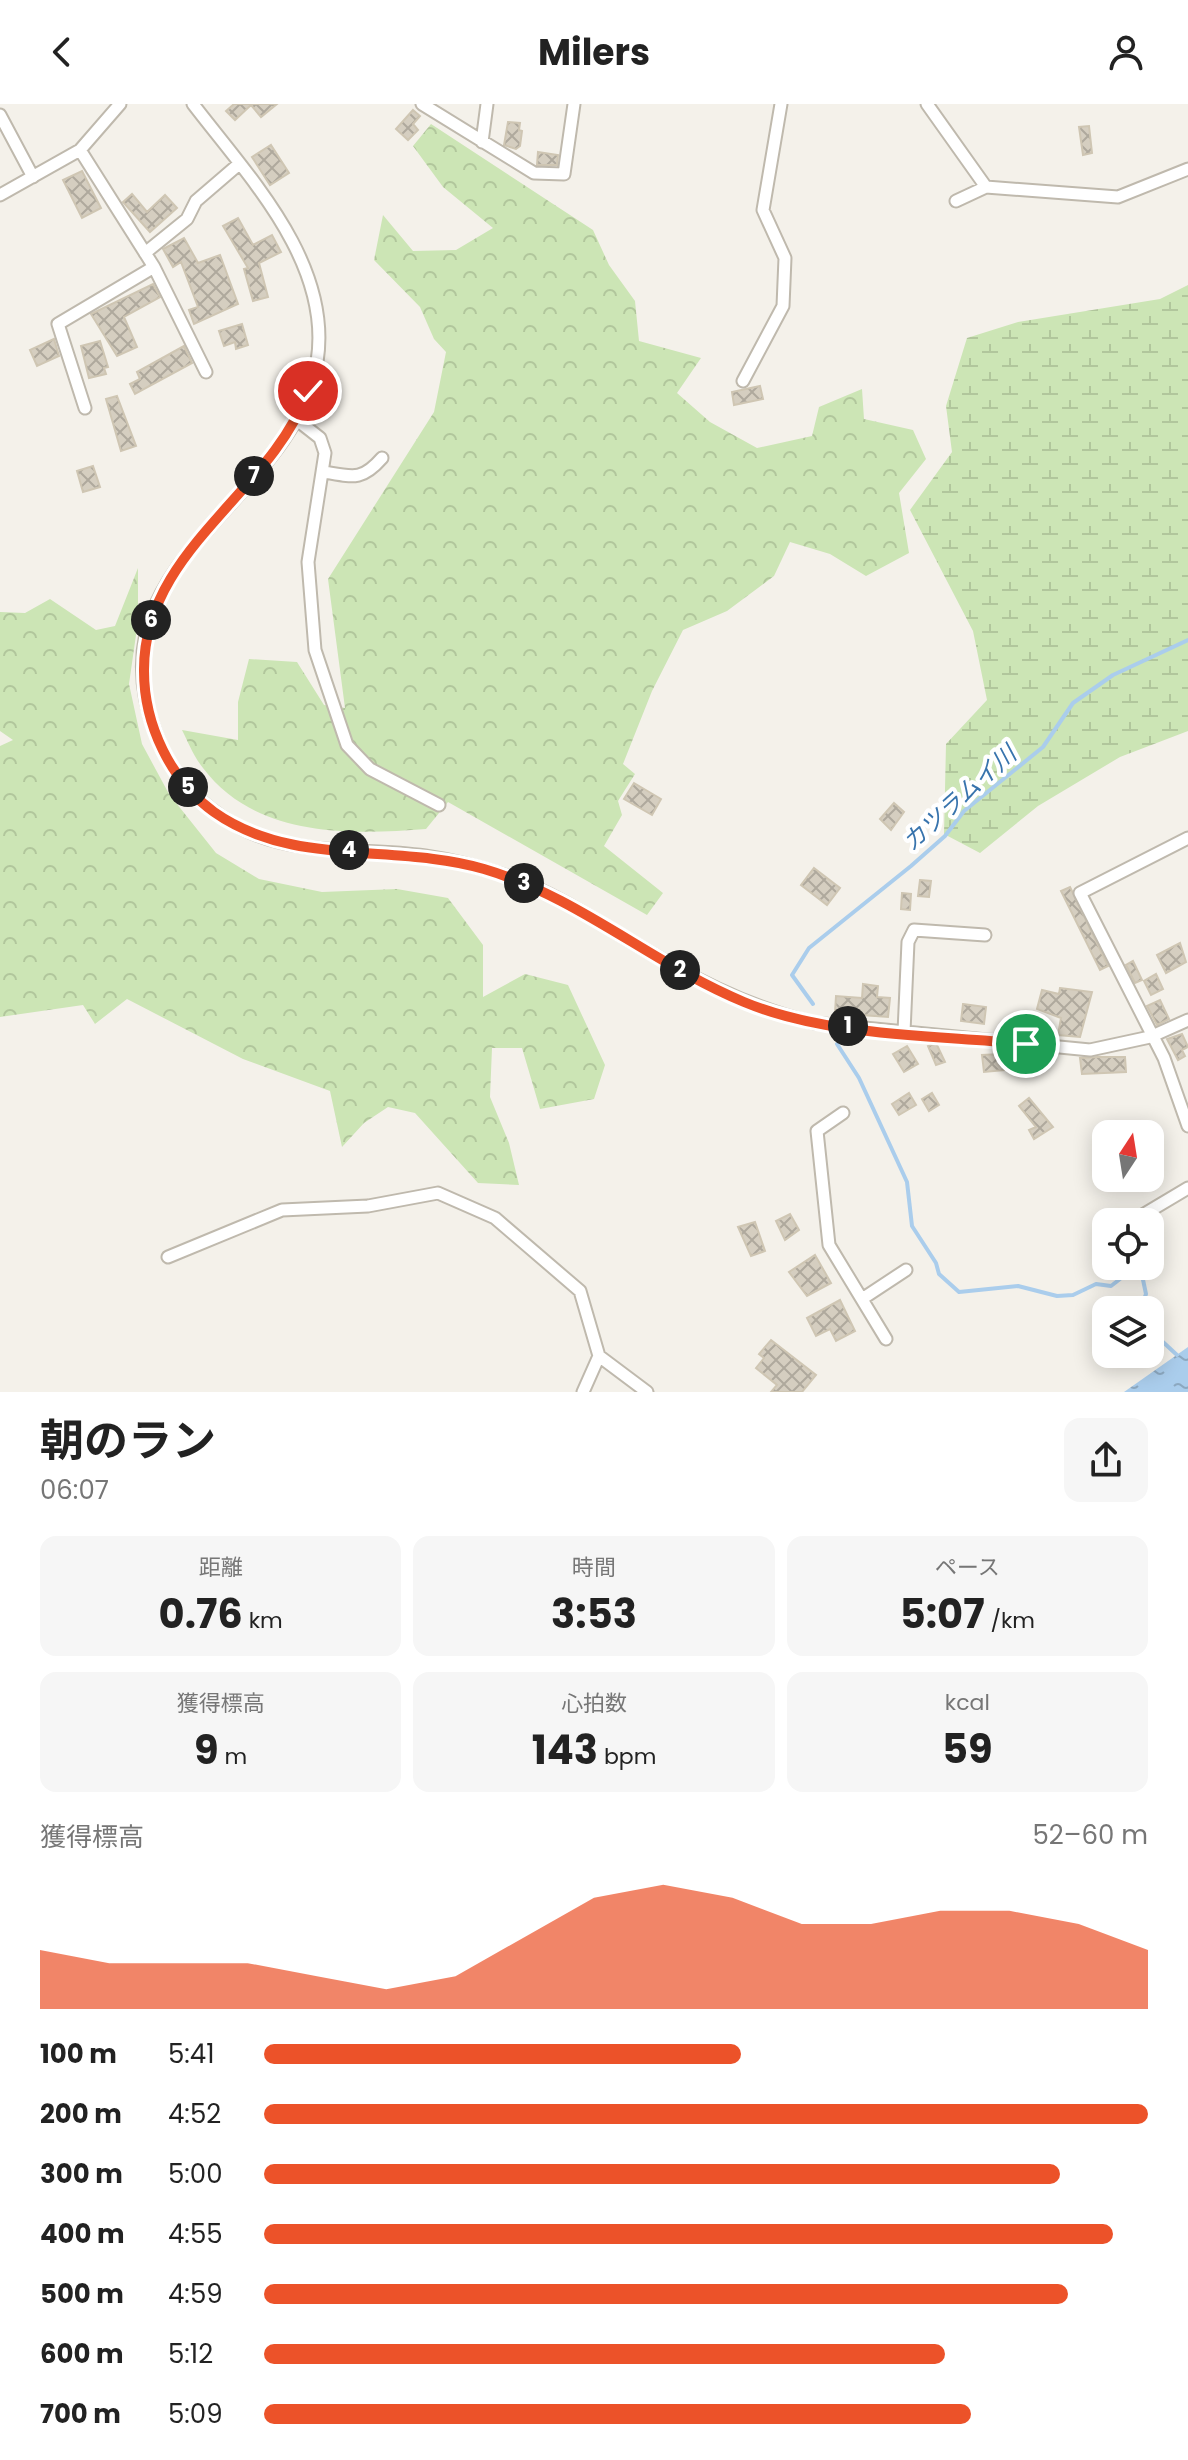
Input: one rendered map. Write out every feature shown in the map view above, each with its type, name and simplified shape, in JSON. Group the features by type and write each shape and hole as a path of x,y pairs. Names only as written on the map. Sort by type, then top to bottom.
{"street":[{"path":"0,195 80,150 120,104"},
{"path":"193,104 281,223 313,293 317,362 297,420 273,454 192,546 166,581 153,609 143,669 145,697 162,749 195,796 246,831 275,841 305,847 424,856 514,879 553,897 712,987 778,1014 814,1023 1090,1050 1150,1037 1188,1020"},
{"path":"422,104 534,173 564,174 574,104"},
{"path":"482,142 487,104"},
{"path":"743,381 783,306 785,258 763,210 781,104"},
{"path":"927,104 986,187"},
{"path":"0,115 33,177"},
{"path":"80,150 154,267 206,372"},
{"path":"145,253 187,219 196,201 239,164"},
{"path":"956,201 986,187 1118,197 1188,169"},
{"path":"85,408 58,324 154,267"},
{"path":"297,420 320,438 325,453 308,562 315,650 347,745 370,769 439,805"},
{"path":"324,472 352,477 369,473 382,458"},
{"path":"1188,838 1080,893 1114,954 1150,1037 1164,1058 1188,1126"},
{"path":"904,1032 908,942 914,930 985,935"},
{"path":"961,1038 975,1049"},
{"path":"843,1113 817,1131 829,1245 886,1339"},
{"path":"1154,1208 1188,1188"},
{"path":"168,1257 282,1210 368,1206 438,1193 495,1218 580,1291 599,1356 647,1392"},
{"path":"862,1299 906,1270"},
{"path":"583,1392 599,1356"}],"green space":[{"path":"431,124 593,230 609,265 635,301 639,341 701,358 677,393 710,422 757,448 812,436 819,407 862,389 864,419 913,430 926,459 899,493 909,553 866,576 830,554 790,542 774,576 727,611 683,630 652,691 623,764 635,774 618,801 622,815 604,846 663,893 647,915 448,802 426,829 335,831 276,819 224,791 200,764 182,730 238,740 238,702 249,659 297,662 324,705 345,708 328,579 434,412 446,352 434,339 420,307 374,260 383,215 413,251 456,250 493,228 443,187 413,146"},
{"path":"1188,285 1188,731 1120,757 1038,806 980,853 944,834 946,744 987,700 973,631 910,510 952,452 946,406 967,338 1018,322 1160,299"},
{"path":"138,568 138,621 129,684 142,744 169,794 216,853 259,879 322,892 397,889 448,898 483,945 483,997 525,974 568,985 605,1065 594,1099 540,1109 522,1048 492,1048 490,1097 509,1143 519,1185 478,1183 415,1113 388,1107 364,1123 342,1147 330,1091 243,1059 127,999 95,1024 83,1005 0,1017 0,746 13,740 0,731 0,612 25,613 50,599 96,630 115,626"}],"water":[{"path":"1188,1347 1188,1392 1124,1392 1158,1368 1164,1368 1164,1364"}],"building":[{"path":"234,104 277,104 261,117 251,105 235,120 226,111"},
{"path":"413,110 420,116 413,124 418,130 408,140 396,129"},
{"path":"508,122 520,123 520,146 516,149 504,145"},
{"path":"1089,126 1092,153 1083,155 1079,127"},
{"path":"271,145 289,173 270,185 252,157"},
{"path":"538,152 558,155 557,165 537,165"},
{"path":"82,171 101,208 82,218 63,180"},
{"path":"132,194 147,212 165,195 177,208 150,232 123,202"},
{"path":"238,218 253,245 272,235 281,252 259,263 268,297 253,301 244,269 248,268 223,226"},
{"path":"184,238 198,263 220,255 238,304 194,324 189,310 198,307 181,262 173,267 163,249"},
{"path":"153,284 160,297 124,317 137,347 117,356 91,314"},
{"path":"242,324 248,345 236,349 235,342 224,346 219,331"},
{"path":"54,339 59,356 37,366 30,350"},
{"path":"100,341 108,367 104,368 106,374 89,378 81,346"},
{"path":"184,346 192,363 135,394 130,384 140,379 137,372"},
{"path":"760,386 763,399 734,405 732,392"},
{"path":"117,396 136,446 121,451 106,399"},
{"path":"93,466 100,487 83,492 77,471"},
{"path":"634,783 661,799 652,815 624,799"},
{"path":"894,803 904,812 891,830 880,819"},
{"path":"814,868 840,888 827,905 801,885"},
{"path":"920,880 931,881 929,897 918,896"},
{"path":"1070,887 1108,966 1100,970 1061,891"},
{"path":"902,893 911,894 910,910 901,909"},
{"path":"1180,943 1186,962 1166,973 1157,955"},
{"path":"1133,961 1142,980 1135,983 1126,965"},
{"path":"1156,974 1163,989 1151,995 1144,981"},
{"path":"863,984 878,986 877,997 890,998 888,1017 835,1013 836,996 862,998"},
{"path":"1060,988 1092,992 1080,1037 1058,1035 1061,1018 1037,1009 1042,990 1059,994"},
{"path":"1160,1000 1169,1019 1157,1025 1147,1006"},
{"path":"963,1004 986,1007 984,1024 961,1021"},
{"path":"1182,1034 1188,1047 1182,1050 1185,1056 1178,1060 1167,1039"},
{"path":"936,1043 945,1062 936,1065 928,1046"},
{"path":"907,1046 918,1064 904,1072 893,1054"},
{"path":"1002,1054 1004,1070 984,1072 982,1055"},
{"path":"1125,1057 1126,1072 1082,1074 1080,1058"},
{"path":"909,1093 916,1105 899,1115 892,1104"},
{"path":"932,1093 939,1105 929,1111 922,1099"},
{"path":"1029,1098 1053,1127 1034,1139 1029,1130 1036,1127 1019,1106"},
{"path":"790,1214 799,1230 785,1240 776,1221"},
{"path":"755,1222 765,1251 751,1256 738,1227"},
{"path":"815,1255 831,1283 807,1296 789,1272"},
{"path":"840,1300 855,1331 836,1341 830,1329 816,1336 807,1318"},
{"path":"771,1340 816,1375 802,1392 771,1392 777,1385 756,1368 764,1358 759,1354"}],"waterway":[{"name":"カツラムイ川","path":"813,1004 792,975 809,948 911,866 945,836 964,811 1043,747 1073,703 1113,675 1188,640"},
{"name":"カツラムイ川","path":"837,1044 859,1078 907,1182 912,1226 936,1263 939,1274 959,1292 1018,1286 1057,1296 1073,1295 1096,1284 1111,1286 1129,1272 1142,1275 1145,1296"},
{"name":"カツラムイ川","path":"1164,1343 1177,1355"}],"route":[{"path":"308,391 297,420 273,454 192,546 166,581 153,609 143,669 145,697 162,749 195,796 246,831 275,841 305,847 424,856 481,868 514,879 602,923 712,987 778,1014 814,1023 1026,1044"}]}
